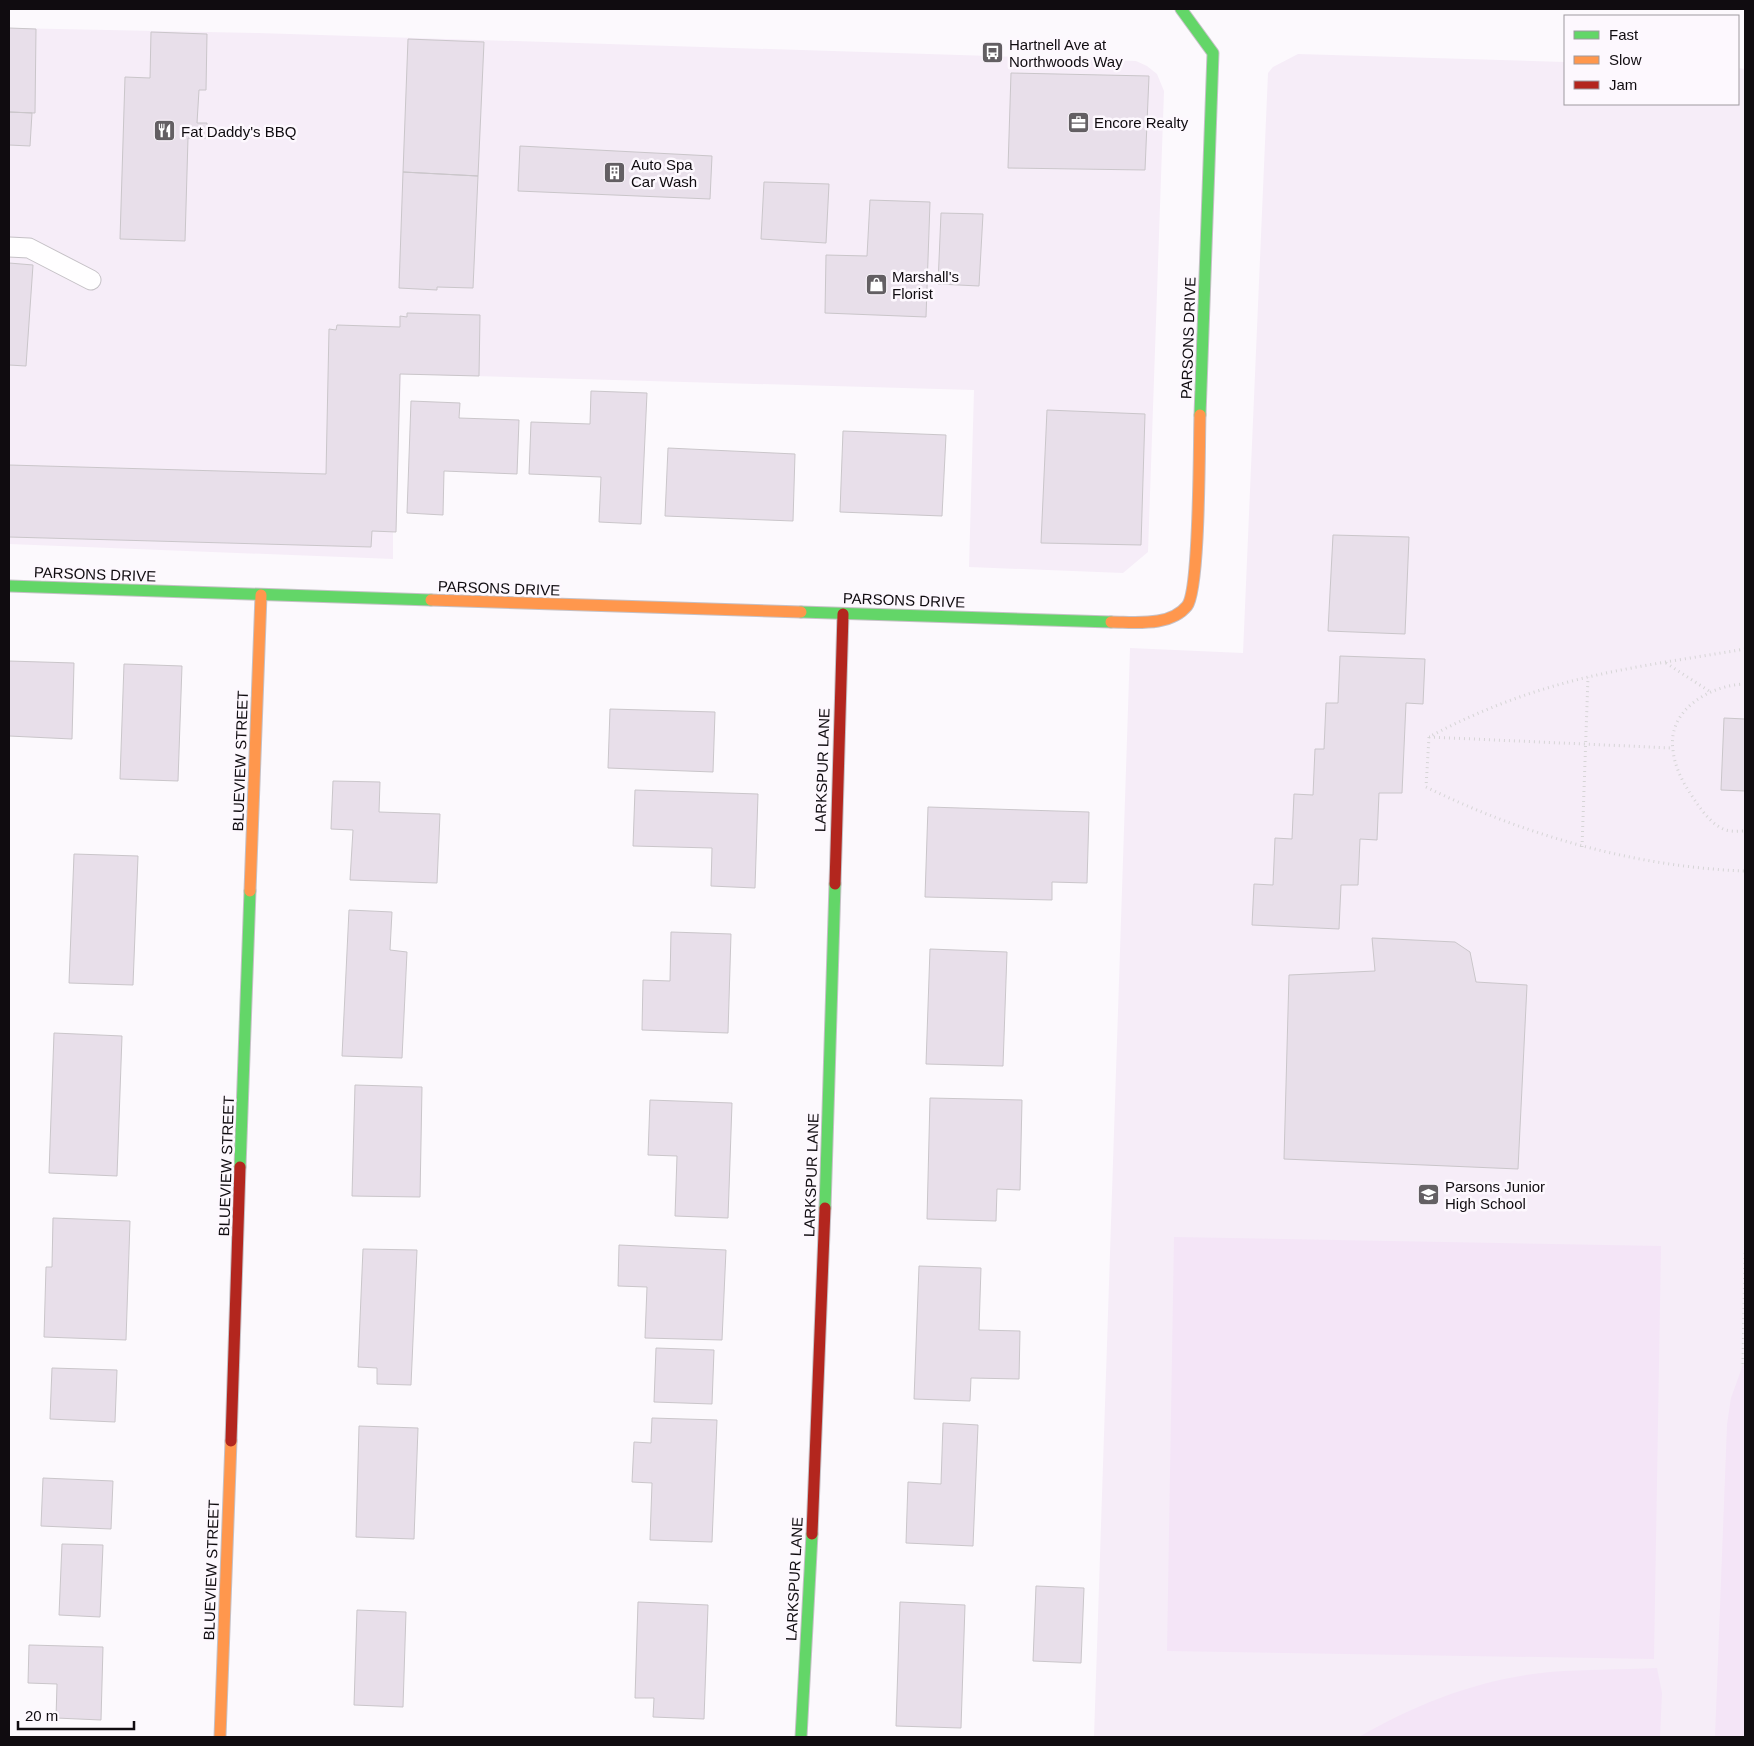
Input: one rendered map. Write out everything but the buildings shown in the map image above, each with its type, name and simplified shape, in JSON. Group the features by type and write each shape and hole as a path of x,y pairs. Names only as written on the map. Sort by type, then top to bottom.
{"street":[{"name":"PARSONS DRIVE","path":"9,586 843,614 1146,622 1168,618 1187,606 1193,588 1195,568 1213,53 1181,9"},
{"name":"BLUEVIEW STREET","path":"220,1737 261,595"},
{"name":"LARKSPUR LANE","path":"800,1737 819,1394 843,614"}],"lane":[{"path":"9,247 29,248 90,280"}],"path":[{"path":"1429,737 1467,716 1519,697 1588,677 1745,649"},
{"path":"1666,663 1709,691"},
{"path":"1582,846 1588,677"},
{"path":"1745,684 1709,691 1689,706 1676,726 1672,748 1682,782 1706,816 1726,830 1745,831"},
{"path":"1429,737 1672,748"},
{"path":"1429,737 1426,787 1464,806 1582,846 1716,870 1745,871"},
{"path":"1743,1364 1745,1252"}],"shaded area":[{"path":"9,28 258,33 991,56 1136,61 1147,66 1157,74 1164,91 1148,552 1123,573 969,567 974,390 401,374 396,532 393,532 393,559 9,544"},
{"name":"Parsons Junior High School","path":"1298,54 1564,62 1564,105 1739,105 1739,68 1745,69 1745,1737 1094,1737 1130,648 1243,653 1268,73 1273,67"},
{"path":"1174,1237 1661,1246 1654,1659 1167,1651"},
{"path":"1745,1359 1745,1737 1715,1737 1727,1425 1731,1398"},
{"path":"1657,1668 1662,1693 1660,1737 1359,1737 1427,1703 1475,1686 1500,1680 1525,1675 1576,1670"}],"traffic: fast":[{"path":"1181,9 1213,53 1200,415"},
{"path":"9,586 431,600"},
{"path":"801,612 1111,622"},
{"path":"825,1208 835,884"},
{"path":"240,1167 250,891"},
{"path":"801,1737 812,1534"}],"traffic: slow":[{"path":"1111,622 1152,622 1162,620 1180,613 1187,606 1191,594 1197,546 1200,415"},
{"path":"250,891 261,595"},
{"path":"431,600 801,612"},
{"path":"220,1737 231,1441"}],"traffic: jam":[{"path":"835,884 843,614"},
{"path":"231,1441 240,1167"},
{"path":"812,1534 825,1208"}],"place":[{"name":"Hartnell Ave at Northwoods Way","path":"993,53"},
{"name":"Encore Realty","path":"1078,122"},
{"name":"Fat Daddy's BBQ","path":"165,131"},
{"name":"Auto Spa Car Wash","path":"615,173"},
{"name":"Marshall's Florist","path":"876,285"},
{"name":"Parsons Junior High School","path":"1429,1195"}]}
